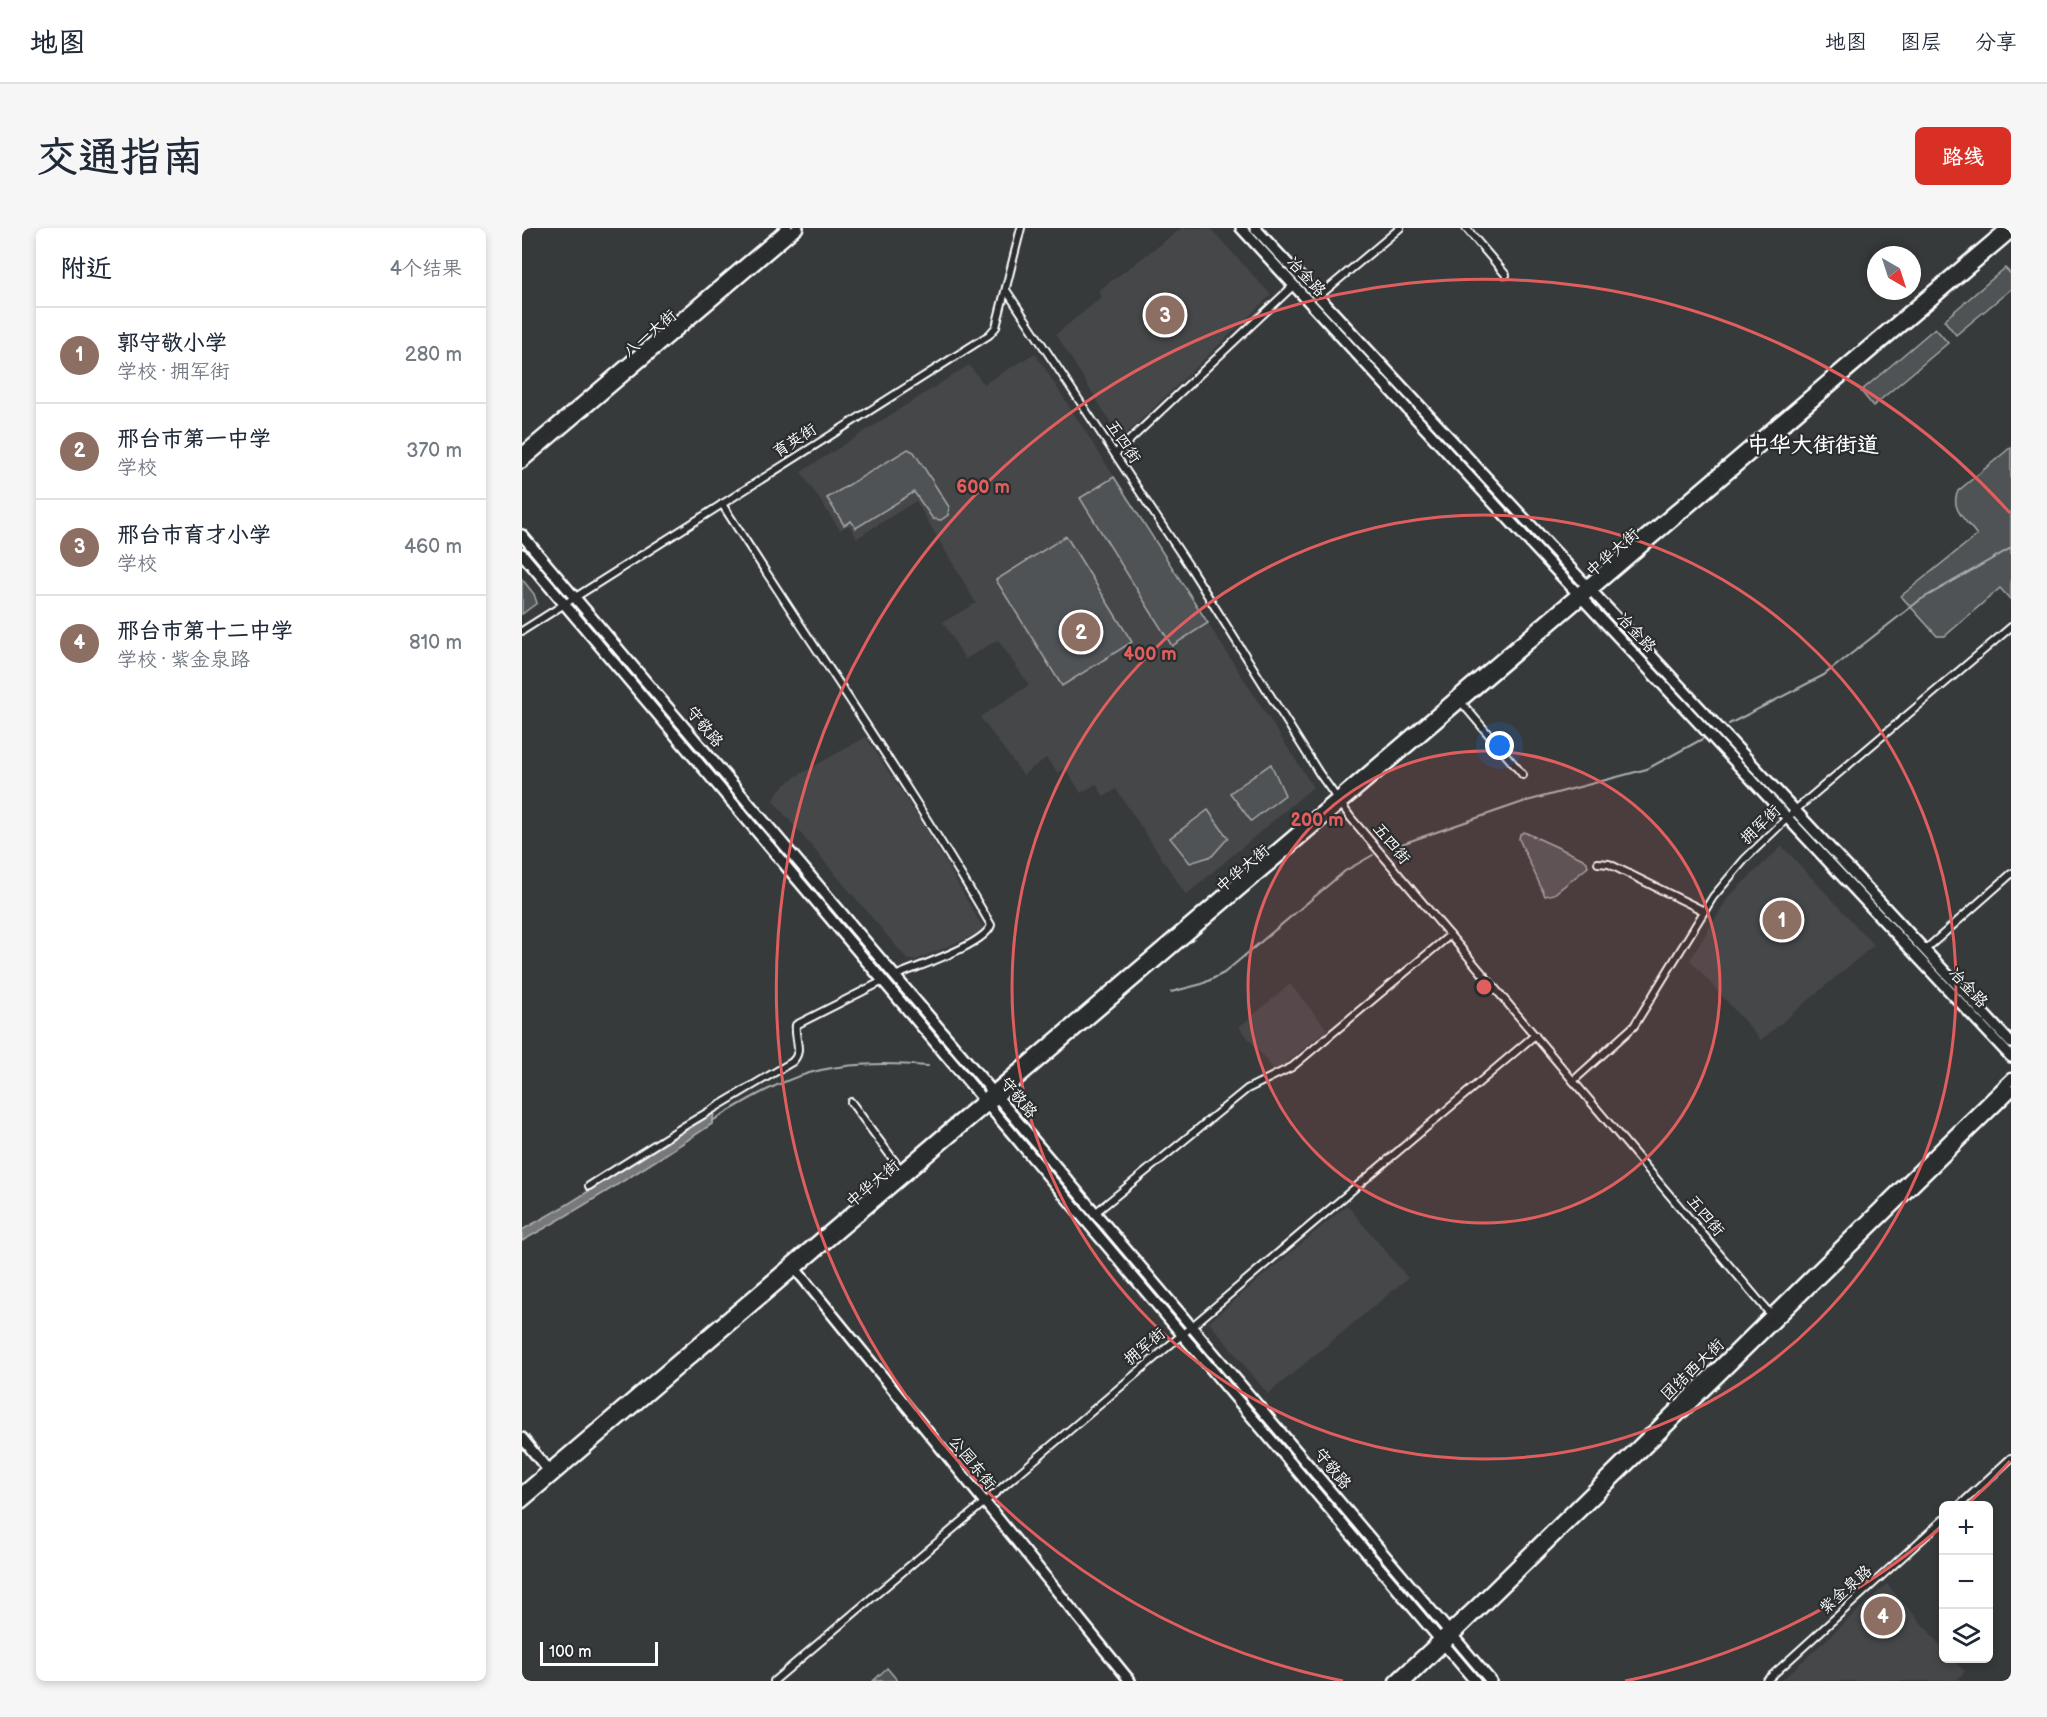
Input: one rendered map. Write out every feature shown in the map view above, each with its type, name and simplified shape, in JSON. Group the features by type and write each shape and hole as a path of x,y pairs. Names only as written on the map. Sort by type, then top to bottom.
{"main road":[{"name":"团结西大街","path":"1452,1634 2011,1079"},
{"name":"团结西大街","path":"1395,1681 1452,1634 2011,1091"},
{"name":"团结西大街","path":"1407,1681 1442,1643"}],"street":[{"name":"八一大街","path":"522,453 786,228"},
{"name":"八一大街","path":"522,463 798,228"},
{"name":"育英街","path":"522,631 989,335 996,327 1021,228"},
{"name":"冶金路","path":"1241,228 1792,814 2011,1057"},
{"name":"冶金路","path":"1255,228 1584,592"},
{"path":"1318,297 1400,228"},
{"path":"1466,228 1506,275"},
{"name":"中华大街","path":"522,1492 986,1103 2006,228"},
{"name":"中华大街","path":"1339,802 1461,702 1584,592 2011,233"},
{"path":"1115,454 1294,285"},
{"name":"五四街","path":"1006,290 1115,454 1339,802 1771,1315"},
{"path":"722,504 814,649 921,808 991,925 989,930 977,940 895,976"},
{"name":"守敬路","path":"522,535 1491,1681"},
{"name":"守敬路","path":"522,554 1475,1681"},
{"name":"拥军街","path":"1573,1081 1634,1026 1704,911 1726,880 1792,814 2011,627"},
{"path":"1461,702 1523,775"},
{"name":"冶金路","path":"1792,814 1925,950 2011,1043"},
{"path":"1598,863 1609,864 1704,911"},
{"path":"1925,950 2011,874"},
{"path":"1095,1213 1247,1089 1292,1067 1450,935"},
{"path":"589,1186 792,1062 798,1057 799,1050 796,1025 883,981"},
{"name":"拥军街","path":"774,1681 1535,1035"},
{"path":"851,1102 901,1170"},
{"name":"中华大街","path":"522,1503 901,1170 986,1103"},
{"name":"公园东街","path":"794,1266 1130,1681"},
{"path":"522,1438 548,1470"},
{"path":"1964,1501 2011,1458"},
{"name":"紫金泉路","path":"1766,1681 1939,1525"}],"shaded area":[{"path":"1182,228 1210,228 1271,295 1121,439 1056,334 1102,297 1098,291"},
{"path":"2005,268 2011,274 2011,289 1956,335 1944,320"},
{"path":"1935,328 1948,343 1873,406 1861,391"},
{"path":"1035,353 1313,787 1186,895 1116,789 1104,797 1096,784 1081,793 1065,768 1058,773 1046,758 1023,775 980,717 1029,685 998,640 965,659 943,622 976,603 916,501 857,538 849,525 840,530 801,472 969,365 984,384"},
{"path":"2011,447 2011,600 2000,588 1945,636 1937,636 1901,596 1977,535 1957,509 1958,491"},
{"path":"908,449 914,452 949,507 948,515 941,520 933,519 914,492 856,528 851,521 844,525 827,498"},
{"path":"1114,477 1208,623 1172,646 1080,498"},
{"path":"1066,536 1132,642 1062,686 996,580"},
{"path":"522,579 534,594 537,603 522,614"},
{"path":"866,737 930,835 983,928 979,933 916,960 908,960 773,801 780,789 795,777"},
{"path":"1271,764 1285,795 1251,821 1230,793"},
{"path":"1208,810 1228,838 1212,856 1190,863 1170,838"},
{"path":"1524,832 1581,858 1587,862 1588,867 1554,894 1545,896 1519,839 1520,834"},
{"path":"1782,846 1874,945 1761,1040 1690,960 1729,896"},
{"path":"1290,984 1327,1029 1276,1072 1239,1027"},
{"path":"714,1113 712,1124 618,1184 522,1241 522,1230"},
{"path":"1347,1205 1408,1278 1268,1394 1209,1322"},
{"path":"1887,1584 1939,1643 1939,1663 1957,1663 1965,1672 1958,1678 1961,1681 1781,1681"},
{"path":"887,1668 898,1681 873,1681"}],"waterway":[{"path":"1729,724 1824,675 1920,600 2011,548"},
{"path":"1393,847 1523,802 1647,769 1706,737"},
{"path":"1171,992 1202,984 1224,973 1345,871 1373,855"},
{"path":"712,1121 779,1084 821,1070 875,1064 928,1066"}],"place":[{"name":"邢台市育才小学","path":"1165,315"},
{"name":"邢台市第一中学","path":"1081,632"},
{"name":"郭守敬小学","path":"1782,920"},
{"name":"邢台市第十二中学","path":"1883,1616"}],"district":[{"name":"中华大街街道","path":"1813,445"}]}
